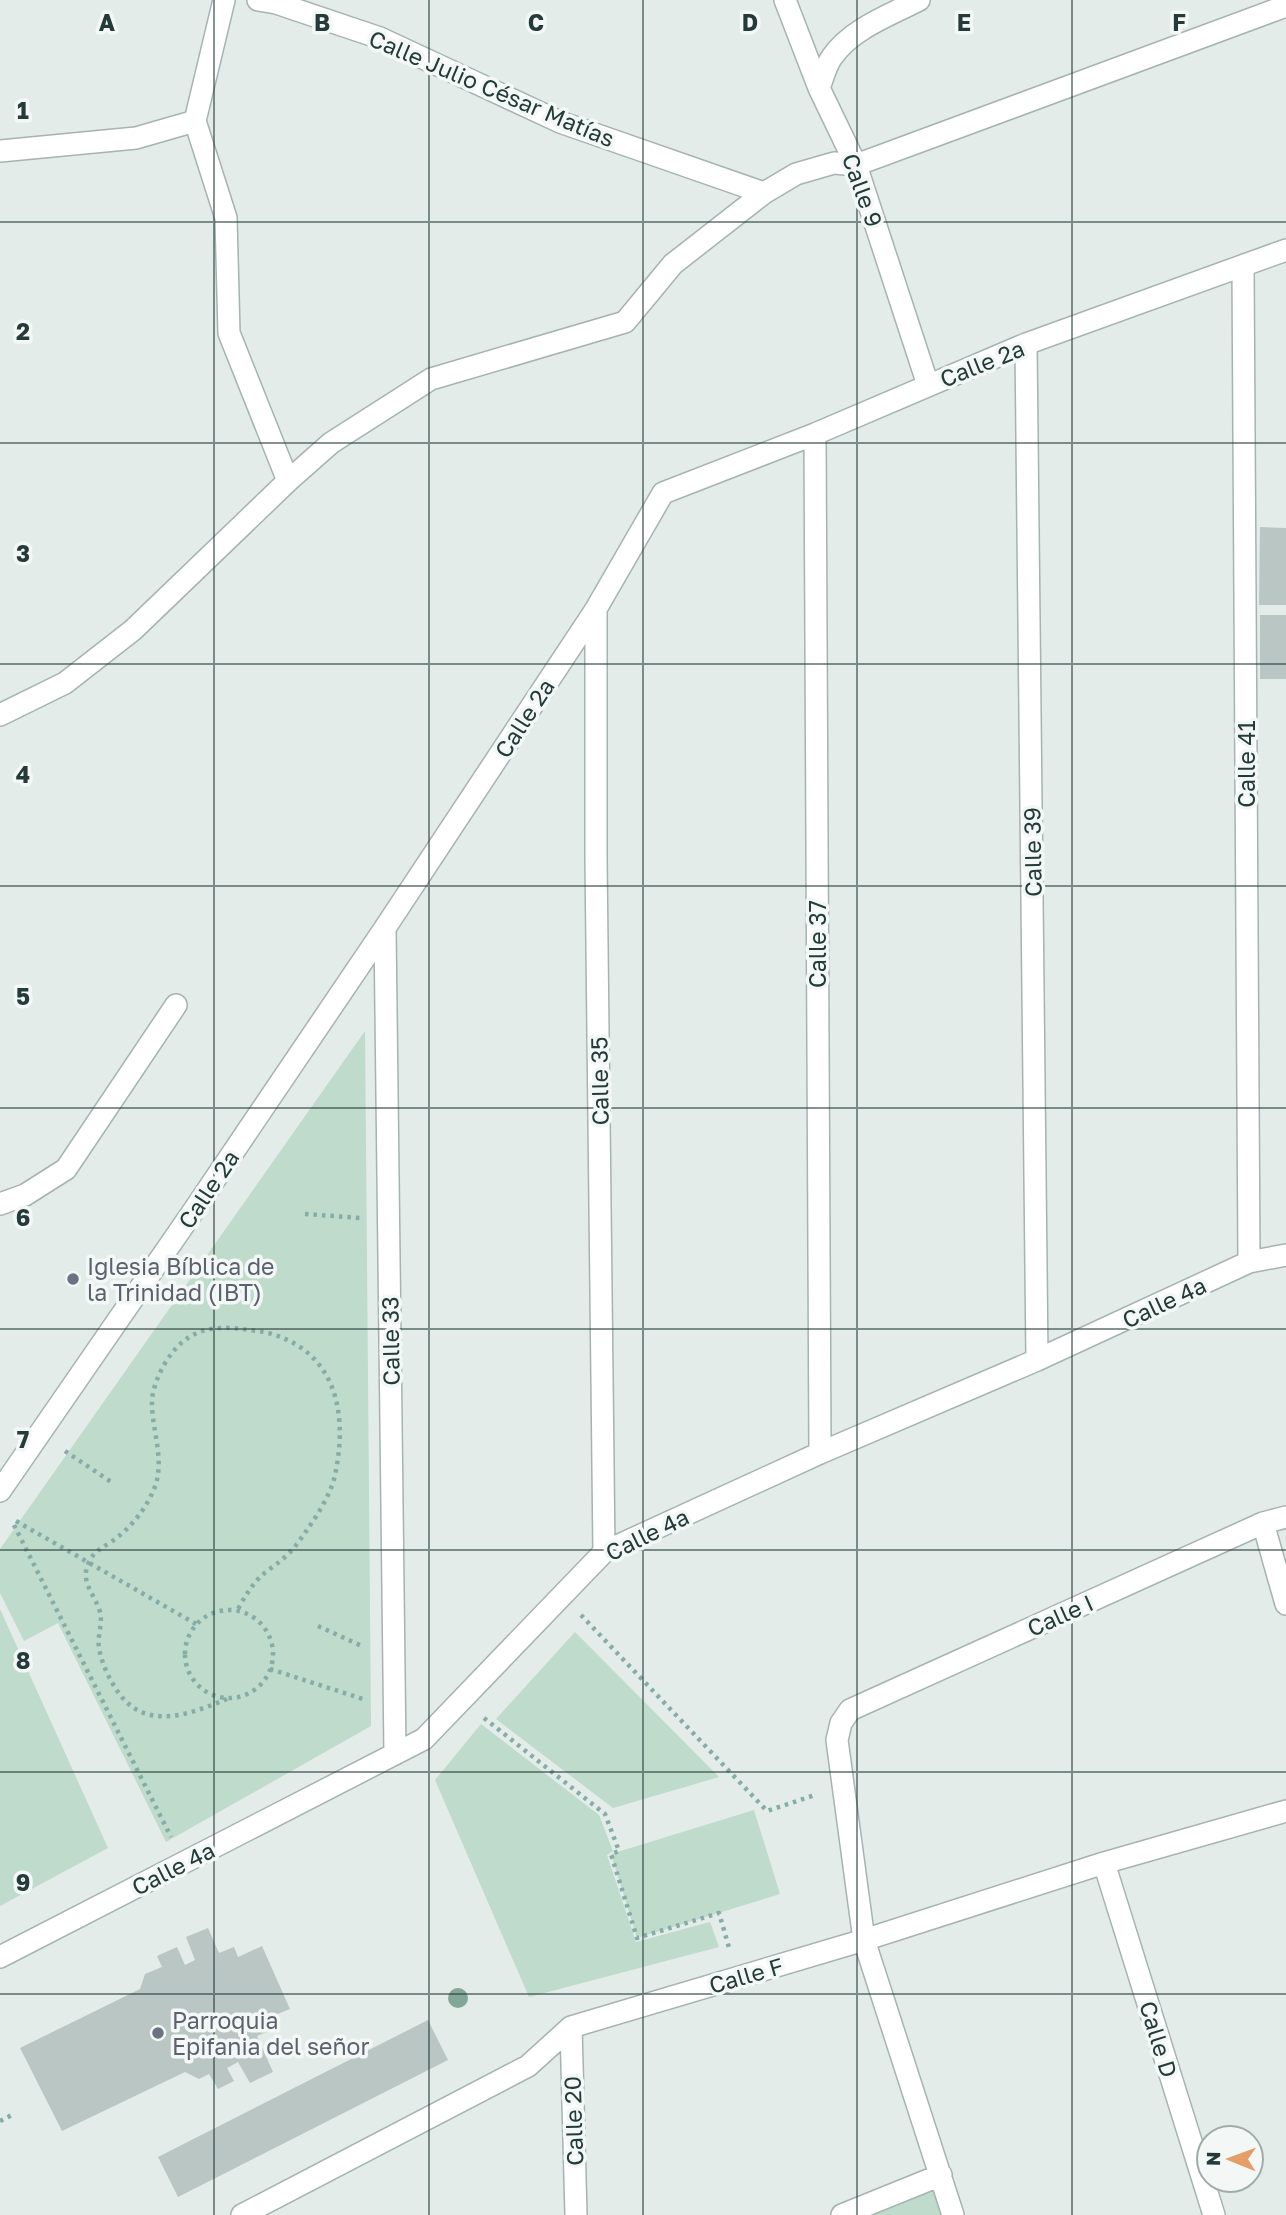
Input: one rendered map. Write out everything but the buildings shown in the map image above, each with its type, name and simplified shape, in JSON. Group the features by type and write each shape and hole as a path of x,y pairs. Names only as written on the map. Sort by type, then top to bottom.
{"street":[{"name":"Calle Julio César Matías","path":"258,0 276,3 380,38 560,122 764,192"},
{"name":"Calle 9","path":"785,0 820,88 856,165 928,384"},
{"path":"820,88 832,57 852,37 919,0"},
{"path":"230,1 195,121 226,218 229,333 288,481"},
{"path":"0,715 65,683 133,630 331,443 432,379 625,322 673,264 764,192 796,174 834,163 856,165 1286,6"},
{"path":"0,151 136,138 195,121"},
{"name":"Calle 2a","path":"0,1491 385,928 596,609 663,493 815,434 1026,344 1286,250"},
{"name":"Calle 41","path":"1243,267 1249,1262"},
{"name":"Calle 39","path":"1026,344 1037,1360"},
{"name":"Calle 37","path":"815,434 820,1453"},
{"name":"Calle 35","path":"596,609 596,873 604,1552"},
{"name":"Calle 33","path":"385,928 395,1754"},
{"path":"0,1204 24,1195 65,1168 176,1005"},
{"name":"Calle 4a","path":"0,1957 424,1739 604,1552 820,1453 1037,1360 1249,1262 1286,1255"},
{"name":"Calle I","path":"843,1787 837,1740 841,1723 850,1710 1263,1523 1286,1517"},
{"path":"1263,1523 1286,1604"},
{"path":"843,1787 864,1940 953,2215"},
{"name":"Calle F","path":"242,2215 528,2066 571,2027 864,1940 1104,1863 1286,1811"},
{"name":"Calle D","path":"1104,1863 1213,2215"},
{"name":"Calle 20","path":"571,2027 576,2215"},
{"path":"842,2215 941,2175"}],"path":[{"path":"305,1214 363,1218"},
{"path":"228,1699 213,1696 201,1689 192,1679 186,1666 188,1637 207,1615 222,1610 251,1616 262,1626 270,1639 273,1654 264,1681 254,1691 202,1709 162,1717 147,1716 124,1702 111,1682 99,1646 100,1610 85,1580 89,1562 97,1550 112,1541 138,1516 156,1486 159,1469 152,1399 158,1376 172,1351 189,1338 208,1328 227,1326 270,1333 296,1343 311,1355 333,1386 338,1404 336,1471 330,1490 310,1526 288,1555 262,1575 248,1591 237,1611"},
{"path":"65,1451 114,1484"},
{"path":"174,1844 15,1523 89,1562 196,1625"},
{"path":"562,1595 767,1811 843,1787"},
{"path":"318,1626 366,1647"},
{"path":"270,1669 378,1704"},
{"path":"480,1716 605,1814 619,1851 611,1854 638,1938 719,1913 730,1951"},
{"path":"0,2121 12,2115"}],"green space":[{"path":"365,1031 371,1726 166,1842 58,1623 24,1641 0,1593 0,1549"},
{"path":"0,1609 108,1848 0,1906"},
{"path":"575,1632 719,1777 613,1808 496,1719"},
{"path":"481,1724 599,1815 613,1851 607,1855 636,1942 710,1922 719,1947 529,1997 435,1780"},
{"path":"754,1810 780,1894 637,1938 611,1854"},
{"path":"935,2189 943,2215 872,2215"}],"place":[{"name":"Iglesia Bíblica de la Trinidad (IBT)","path":"73,1279"},
{"name":"Parroquia Epifania del señor","path":"158,2033"}]}
